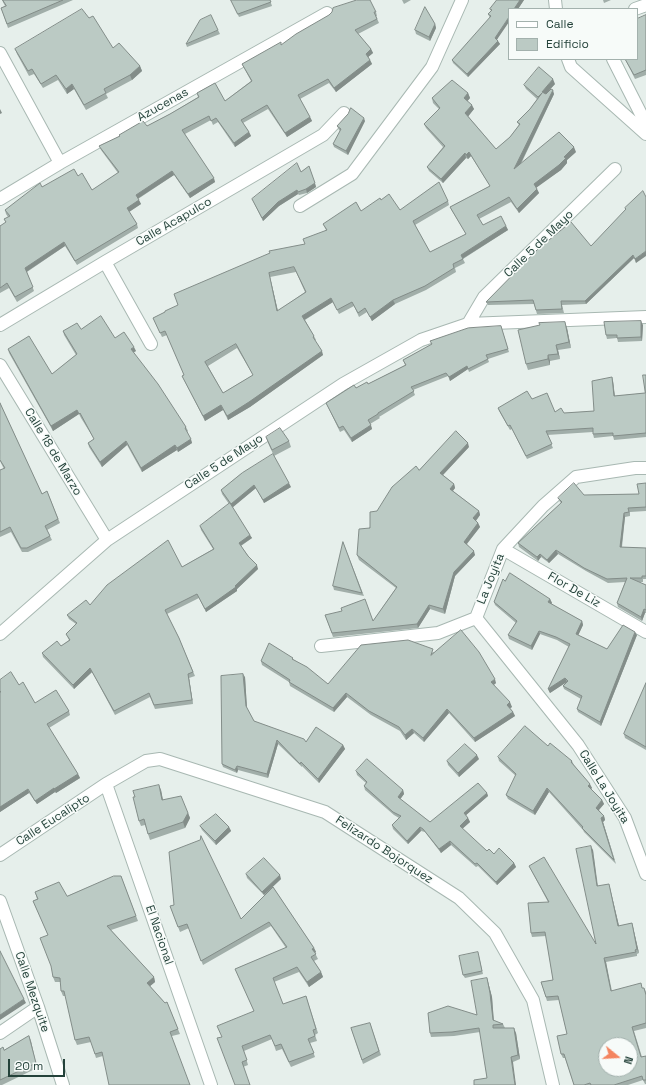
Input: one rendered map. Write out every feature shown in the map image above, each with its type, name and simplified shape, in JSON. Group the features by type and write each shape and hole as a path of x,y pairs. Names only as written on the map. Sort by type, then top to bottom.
{"street":[{"path":"300,206 352,174 432,67 462,0"},
{"name":"Azucenas","path":"0,199 60,163 327,13"},
{"path":"0,53 60,163"},
{"path":"568,60 571,67 646,134"},
{"path":"614,60 646,124"},
{"name":"Calle Acapulco","path":"0,325 323,135 344,113"},
{"name":"Calle 5 de Mayo","path":"468,324 484,298 615,169"},
{"path":"105,262 151,344"},
{"name":"Calle 5 de Mayo","path":"0,634 107,540 343,384 421,340 468,324 646,318"},
{"name":"Calle 18 de Marzo","path":"0,365 107,540"},
{"name":"La Joyita","path":"578,745 476,618 503,549 542,506 576,477 635,468 646,468"},
{"name":"Flor De Liz","path":"503,549 646,632"},
{"path":"321,646 438,633 476,618"},
{"name":"Calle La Joyita","path":"578,745 625,818 646,874"},
{"name":"Felizardo Bojorquez","path":"106,784 146,761 160,759 325,812 459,898 495,933 533,1000 553,1085"},
{"name":"Calle Eucalipto","path":"0,854 106,784"},
{"name":"El Nacional","path":"106,784 211,1085"},
{"name":"Calle Mezquite","path":"0,901 38,1007 63,1085"},
{"path":"0,1033 38,1007"}],"building":[{"path":"3,0 63,0 7,24 1,8 6,6"},
{"path":"231,0 270,0 271,2 238,14"},
{"path":"357,0 370,0 376,12 374,12 377,19 355,30 371,49 366,54 370,60 334,88 328,79 298,95 310,117 285,133 267,105 241,120 249,132 234,143 216,118 211,121 209,116 182,130 214,178 188,194 172,171 136,195 139,200 127,208 137,224 75,261 64,242 25,268 33,287 15,297 7,283 0,288 0,226 6,222 4,219 10,216 5,210 40,183 42,187 74,169 78,176 82,173 92,190 119,172 99,146 120,136 119,135 143,121 147,126 170,114 199,97 197,93 215,83 225,101 252,81 242,64 281,42 281,45 296,34 329,15 333,8"},
{"path":"497,0 520,0 515,8 508,8 508,18 495,38 498,41 467,74 452,60 491,16 488,14 492,10 490,9"},
{"path":"425,7 435,24 429,37 415,30"},
{"path":"82,9 89,18 93,16 113,48 119,43 140,66 130,75 104,89 106,93 84,105 72,84 66,89 56,75 41,84 32,69 28,71 15,49"},
{"path":"211,15 218,30 186,44 200,20"},
{"path":"646,15 646,70 634,75 626,60 638,60 638,19"},
{"path":"539,67 553,79 542,92 546,94 551,89 553,90 514,169 559,132 574,147 564,157 566,158 559,165 534,184 537,189 517,209 509,197 477,215 483,225 501,216 506,226 461,255 463,259 453,264 454,268 425,286 393,300 370,317 365,308 358,313 352,302 337,310 331,298 302,316 322,351 227,416 221,405 203,416 182,376 184,375 165,331 160,333 153,318 178,305 174,294 270,253 269,251 305,244 303,239 327,230 323,224 356,202 361,211 380,198 381,200 389,194 400,210 439,182 448,201 413,221 415,225 430,252 466,234 450,207 490,186 469,152 466,155 465,153 441,179 427,167 445,146 424,124 440,108 432,98 452,80 468,93 464,98 472,105 465,113 496,149 510,137 520,124 517,122 530,109 542,93 538,97 524,85","holes":["294,267 306,292 277,311 269,273","236,344 253,375 223,393 205,362"]},
{"path":"351,108 364,118 346,151 333,144 341,129 337,126 348,114"},
{"path":"297,163 301,172 309,166 315,183 306,189 298,192 297,190 278,202 262,218 252,199"},
{"path":"643,191 646,197 646,251 635,259 633,255 585,301 561,301 562,309 536,310 533,300 486,302 538,249 571,222 591,246 626,209 625,208"},
{"path":"101,316 115,338 124,332 134,347 131,349 158,384 186,427 185,428 191,439 177,448 175,445 141,468 126,441 100,462 88,443 94,439 77,410 51,426 8,349 29,336 52,374 77,354 63,331 77,323 81,329"},
{"path":"641,321 641,337 617,338 617,335 606,335 604,322"},
{"path":"565,322 569,342 556,345 558,354 548,355 548,359 526,364 518,330 540,325 539,323"},
{"path":"501,326 508,349 486,355 488,359 468,369 467,366 449,377 446,373 411,387 414,391 368,420 371,425 351,438 343,426 339,428 326,403 354,385 356,388 367,382 368,384 406,365 403,360 432,344 430,341 468,328"},
{"path":"643,375 646,375 646,433 613,436 613,433 593,434 593,428 546,431 552,444 526,456 510,425 508,426 498,408 527,391 532,399 547,393 555,412 561,408 564,413 594,411 592,381 612,377 614,396 645,393"},
{"path":"0,403 42,494 47,491 58,519 45,526 50,536 27,548 21,548 10,527 0,532 0,470 5,468 0,460"},
{"path":"280,428 289,441 272,450 266,437"},
{"path":"456,431 468,443 440,473 454,484 450,489 479,511 473,518 478,523 464,542 474,551 454,572 443,609 429,605 417,624 332,633 325,615 342,611 341,608 365,599 373,621 397,587 357,555 359,529 370,528 370,512 377,511 392,487 416,466 419,470"},
{"path":"273,454 289,483 263,500 254,485 231,504 221,490 242,473"},
{"path":"574,483 584,495 639,494 637,484 646,483 646,507 628,508 629,512 624,513 620,547 646,548 646,576 642,576 642,578 630,578 646,585 646,610 644,609 641,617 617,603 627,578 607,579 584,568 556,550 547,560 540,554 537,557 518,543 562,502 558,498"},
{"path":"230,503 250,535 239,543 248,556 257,565 235,586 236,587 205,609 197,594 165,610 179,638 193,672 188,674 192,700 154,705 149,693 114,711 90,668 73,685 42,653 57,641 61,646 70,640 66,634 77,623 67,615 86,600 90,605 107,585 168,540 182,567 214,549 200,526"},
{"path":"343,542 362,593 333,586"},
{"path":"510,573 550,599 548,602 582,621 576,634 607,649 623,625 635,632 600,722 577,709 582,696 563,686 568,681 565,678 548,689 570,644 539,631 531,646 508,635 517,621 494,602 503,579 505,581"},
{"path":"461,630 479,652 495,679 491,682 510,702 507,705 513,712 474,738 447,709 423,738 412,729 405,735 399,727 369,711 346,693 333,708 289,682 290,680 261,661 269,643 293,658 292,659 307,667 328,684 361,645 408,640 433,649 431,655"},
{"path":"11,672 19,685 23,682 35,703 56,690 69,711 47,724 78,774 35,801 28,789 0,807 0,680"},
{"path":"243,674 246,706 254,721 304,739 306,742 316,727 343,745 318,779 301,762 300,764 277,740 267,774 237,766 235,770 222,764 221,676"},
{"path":"646,683 646,747 624,734"},
{"path":"525,726 548,746 550,743 572,761 571,762 590,784 588,786 602,800 596,808 604,816 601,818 614,860 582,828 583,827 547,788 533,811 506,795 516,774 498,757"},
{"path":"465,744 477,755 458,773 447,761"},
{"path":"367,759 403,790 398,797 430,822 478,783 487,793 464,813 468,818 460,826 487,851 489,849 494,854 499,848 514,863 496,882 477,863 475,864 450,841 439,849 420,827 407,841 392,825 401,816 393,812 364,786 367,782 356,771"},
{"path":"159,785 162,800 181,796 188,813 183,822 148,834 144,819 139,821 133,791"},
{"path":"216,814 229,827 215,841 200,826"},
{"path":"201,836 241,919 273,887 314,948 312,949 316,954 311,957 321,972 307,982 297,967 273,978 283,1004 306,996 316,1029 313,1030 315,1036 308,1039 314,1053 289,1062 281,1044 275,1046 270,1035 242,1046 247,1060 242,1062 250,1085 235,1085 217,1038 222,1037 217,1026 254,1011 235,969 287,947 269,922 201,961 187,924 178,927 170,906 174,905 169,852 200,840"},
{"path":"591,846 597,886 609,884 618,926 632,923 637,949 635,950 636,952 604,958 611,991 641,983 646,995 646,1023 632,1027 635,1037 598,1037 598,1077 638,1077 638,1047 641,1057 646,1056 646,1080 643,1080 642,1076 614,1085 591,1085 590,1083 584,1085 574,1085 564,1054 561,1054 557,1036 567,1034 558,996 546,997 541,982 553,980 545,932 531,933 528,903 549,902 529,866 544,857 596,944 576,849"},
{"path":"264,858 280,875 262,892 246,874"},
{"path":"114,876 121,876 136,916 107,926 154,977 147,983 165,1003 167,1002 178,1029 170,1032 190,1085 109,1085 102,1052 95,1054 89,1037 75,1040 64,991 61,991 60,978 53,977 51,966 40,938 48,935 33,901 38,899 35,892 59,882 67,896"},
{"path":"0,951 24,999 0,1015"},
{"path":"478,952 482,971 463,975 459,956"},
{"path":"487,978 493,1020 503,1024 493,1025 493,1028 514,1028 518,1055 511,1057 515,1085 474,1085 474,1080 487,1078 479,1028 452,1032 430,1033 428,1013 448,1006 477,1015 471,981"},
{"path":"370,1023 379,1051 362,1060 351,1028"},
{"path":"29,1036 36,1063 0,1080 0,1049 3,1047 4,1050"}]}
